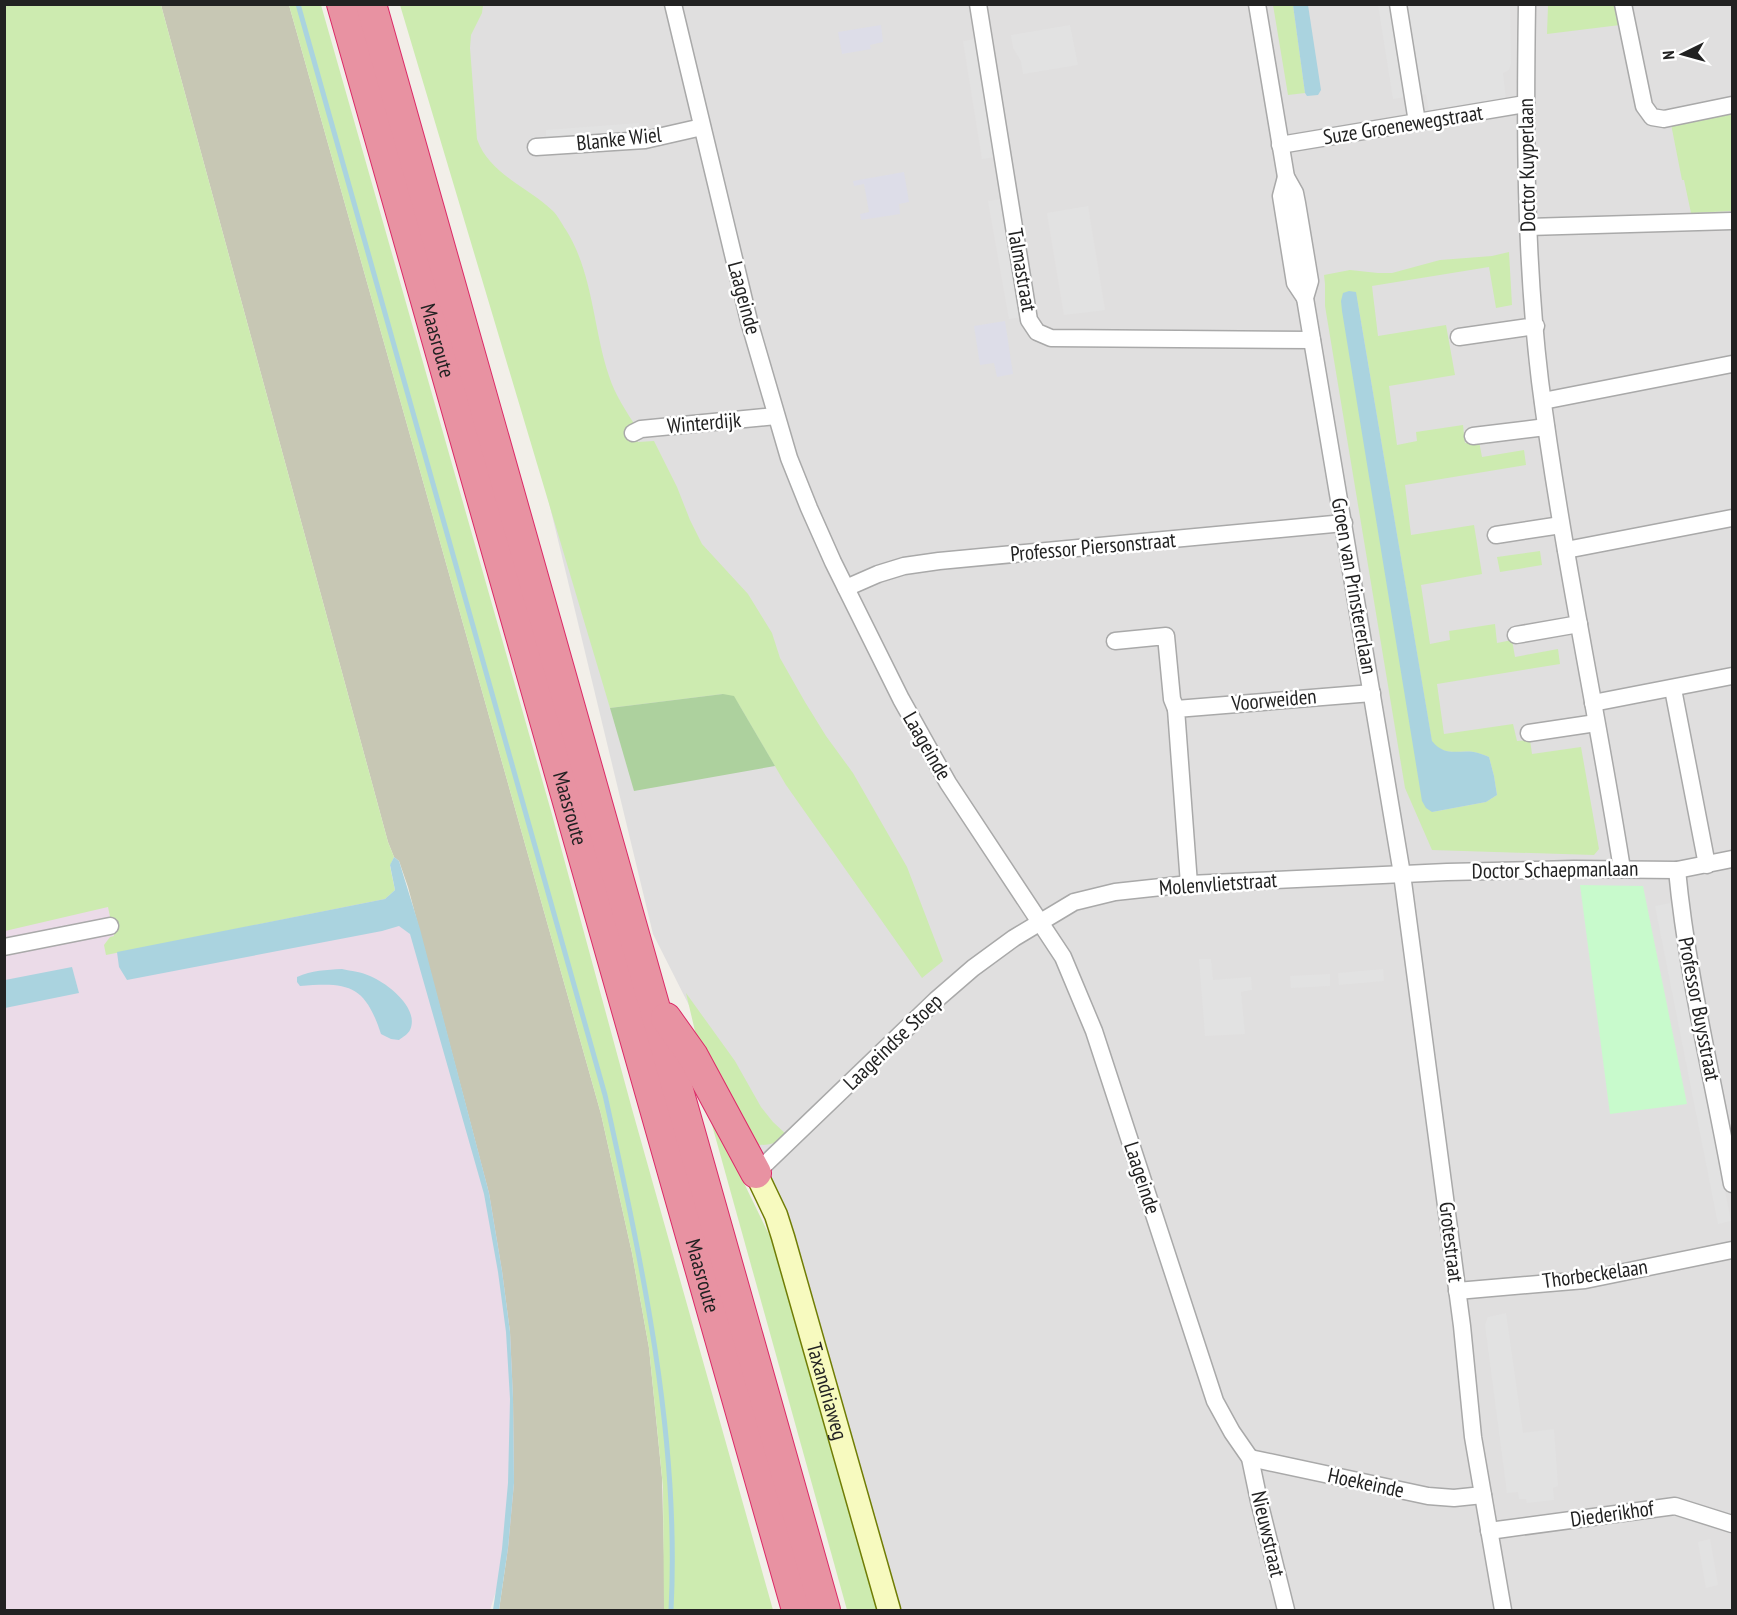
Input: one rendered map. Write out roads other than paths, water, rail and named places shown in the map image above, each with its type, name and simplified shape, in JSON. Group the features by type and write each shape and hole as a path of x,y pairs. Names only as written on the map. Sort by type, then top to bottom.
{"highway":[{"name":"Maasroute","path":"342,4 797,1611"},
{"name":"Maasroute","path":"372,4 825,1611"},
{"path":"653,1000 693,1056 756,1173"}],"main road":[{"name":"Taxandriaweg","path":"756,1173 776,1215 783,1237 889,1611"}],"street":[{"name":"Laageinde","path":"673,4 749,321 789,458 846,588 901,699 948,783 1063,957 1094,1031 1215,1401 1250,1458"},
{"name":"Talmastraat","path":"978,4 1029,320 1037,332 1051,338 1312,340"},
{"name":"Groen van Prinstererlaan","path":"1257,4 1286,177 1281,196 1295,283 1305,298 1402,874"},
{"path":"1398,4 1417,122"},
{"name":"Doctor Kuyperlaan","path":"1527,4 1525,104 1528,227 1543,401 1561,525 1622,869"},
{"path":"1623,4 1644,106 1652,117 1664,119 1732,105"},
{"name":"Suze Groenewegstraat","path":"1280,145 1525,104"},
{"name":"Blanke Wiel","path":"536,147 645,140 702,127"},
{"path":"1528,227 1732,221"},
{"path":"1459,337 1536,326"},
{"path":"1543,401 1732,364"},
{"name":"Winterdijk","path":"633,433 641,429 776,416"},
{"path":"1473,436 1546,427"},
{"path":"1566,550 1732,518"},
{"name":"Professor Piersonstraat","path":"846,588 904,566 939,561 1344,523"},
{"path":"1496,535 1561,525"},
{"path":"1516,635 1579,624"},
{"path":"1115,641 1166,636 1172,699 1176,708 1189,884"},
{"path":"1593,703 1732,676"},
{"path":"1673,688 1707,864"},
{"name":"Voorweiden","path":"1176,708 1372,693"},
{"path":"1529,733 1596,723"},
{"name":"Doctor Schaepmanlaan","path":"1402,874 1677,870 1732,859"},
{"name":"Professor Buysstraat","path":"1677,870 1680,906 1696,999 1732,1184"},
{"name":"Molenvlietstraat","path":"1040,923 1074,902 1115,892 1189,884 1402,874"},
{"name":"Grotestraat","path":"1402,874 1457,1291 1472,1429 1503,1611"},
{"name":"Laageindse Stoep","path":"756,1173 936,1000 1014,938 1040,923"},
{"path":"4,947 110,926"},
{"name":"Thorbeckelaan","path":"1457,1291 1585,1280 1732,1251"},
{"name":"Hoekeinde","path":"1250,1458 1428,1496 1454,1498 1483,1495"},
{"name":"Nieuwstraat","path":"1250,1458 1286,1611"},
{"name":"Diederikhof","path":"1489,1531 1675,1506 1732,1524"}],"water":[{"path":"1293,5 1308,5 1321,90 1318,95 1307,96 1305,93"},
{"path":"1356,292 1432,741 1447,751 1474,752 1489,757 1497,795 1486,802 1432,812 1422,801 1342,311 1343,293"},
{"path":"394,857 399,861 420,929 489,1193 502,1271 510,1332 514,1483 499,1610 493,1610 508,1483 510,1399 506,1332 484,1194 410,934 399,926 127,980 119,967 117,952 385,899 395,890 390,865"},
{"path":"72,967 79,993 5,1008 5,980"},
{"path":"342,969 370,976 393,990 410,1013 412,1022 408,1033 399,1040 381,1034 368,1005 353,990 331,985 300,986 297,982 297,977 308,973"}],"waterway":[{"path":"298,4 605,1095 645,1287 664,1416 670,1480 671,1610"}]}
